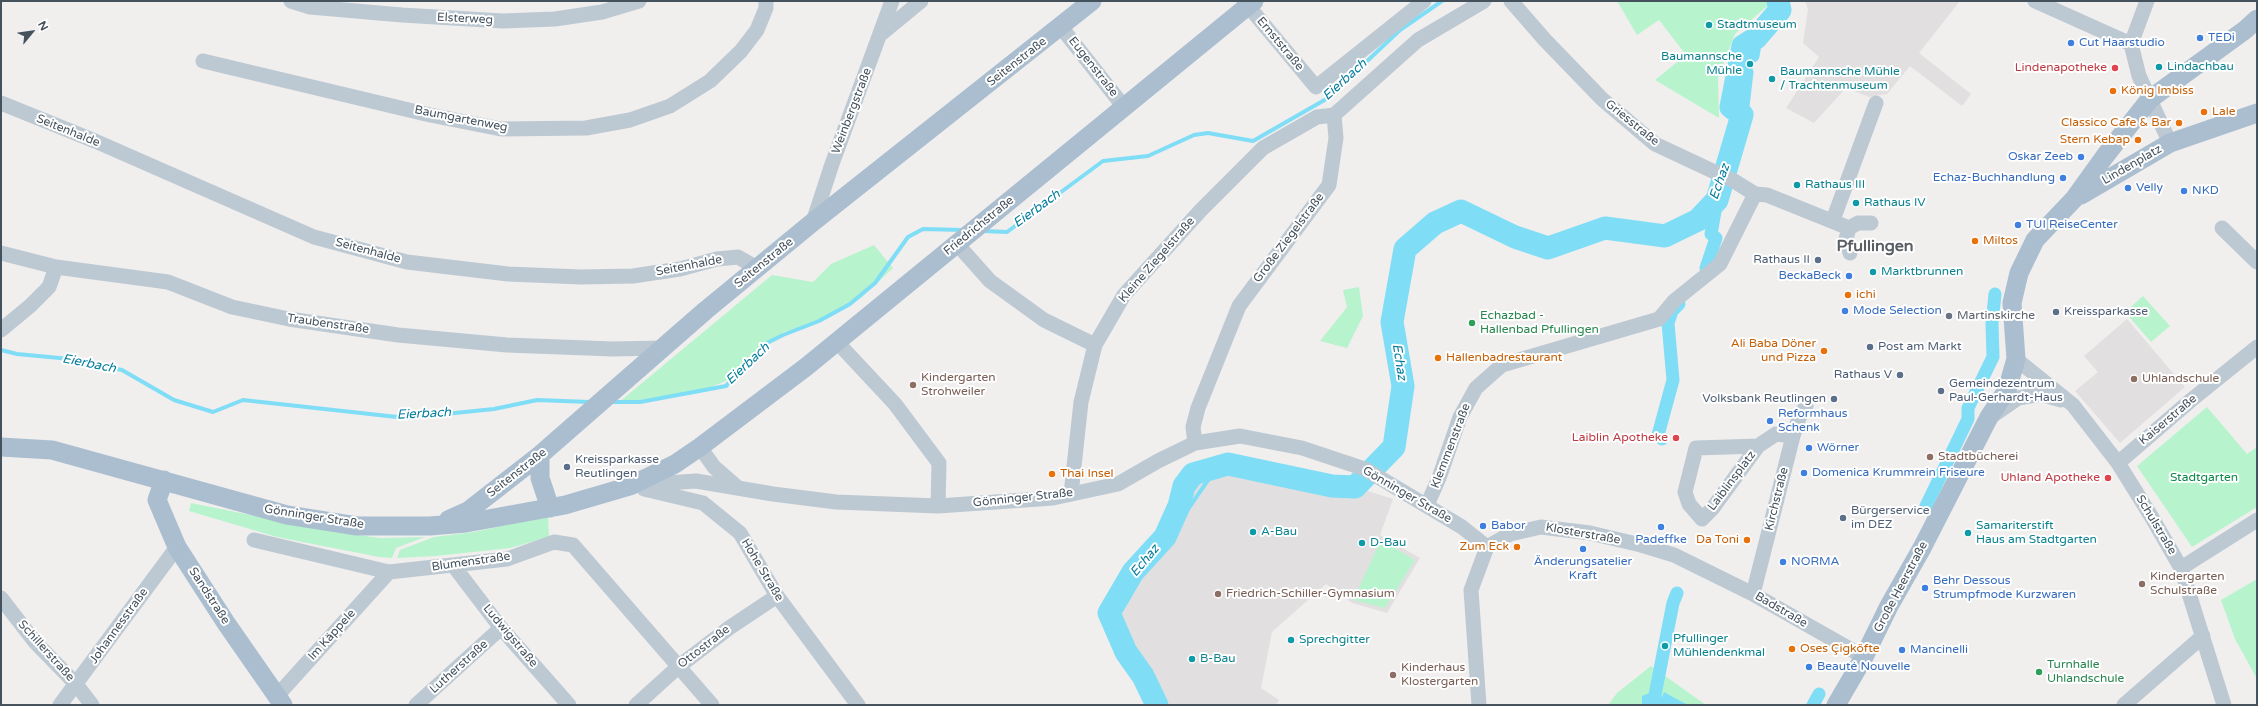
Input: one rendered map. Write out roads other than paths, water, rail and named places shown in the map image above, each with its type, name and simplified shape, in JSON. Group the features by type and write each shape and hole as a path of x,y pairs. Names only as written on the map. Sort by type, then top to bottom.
{"main road":[{"name":"Seitenstraße","path":"436,525 468,511 540,455 662,348 813,222 1092,1"},
{"name":"Friedrichstraße","path":"700,447 837,342 1249,3"},
{"name":"Lindenplatz","path":"2016,359 2012,303 2019,273 2035,240 2074,199 2105,156 2150,99 2257,19"},
{"path":"2170,143 2219,128 2257,113"},
{"name":"Lindenplatz","path":"2074,199 2170,143"},
{"name":"Große Heerstraße","path":"1836,705 1864,657 1889,606 1922,548 1989,417 2007,390 2016,359"},
{"name":"Gönninger Straße","path":"1,447 52,450 287,515 357,526 466,523 550,508 630,486 675,464 700,447"},
{"path":"540,455 540,478 550,508"},
{"name":"Sandstraße","path":"164,480 157,500 177,547 279,701"}],"street":[{"name":"Elsterweg","path":"291,1 310,4 503,21 555,19 602,12 639,1"},
{"name":"Baumgartenweg","path":"203,61 430,115 501,129 586,128 630,120 670,106 710,81 741,50 757,30 766,8 766,1"},
{"name":"Weinbergstraße","path":"813,222 832,164 892,1"},
{"path":"881,34 922,1"},
{"name":"Ernststraße","path":"1249,3 1316,87 1424,1"},
{"path":"1334,115 1418,40 1484,1"},
{"name":"Griesstraße","path":"1512,1 1602,99 1655,144 1734,181 1755,194 1767,195 1833,220 1849,228"},
{"path":"2036,1 2130,44"},
{"path":"2147,1 2130,44 2139,76 2150,99"},
{"name":"Eugenstraße","path":"1061,27 1124,107"},
{"name":"Lindenplatz","path":"2150,99 2170,143"},
{"name":"Seitenhalde","path":"1,103 314,237 407,262 508,274 581,277 633,276 680,269 717,259 738,257 758,268"},
{"path":"1833,220 1876,104"},
{"name":"Kleine Ziegelstraße","path":"1071,494 1081,402 1095,345 1124,295 1201,210 1263,148 1318,117 1334,115"},
{"name":"Große Ziegelstraße","path":"1195,443 1193,427 1198,408 1239,306 1329,185 1336,138 1334,115"},
{"name":"Klemmenstraße","path":"1427,505 1463,411 1476,388 1502,365 1659,319 1674,301 1720,264 1755,194"},
{"path":"1850,253 1846,239 1849,228 1858,223 1871,223"},
{"path":"2222,228 2257,262"},
{"path":"957,244 990,281 1044,320 1095,345"},
{"name":"Traubenstraße","path":"1,253 56,267 168,282 232,307 289,319 398,334 507,345 612,349 662,348"},
{"path":"1,330 30,306 49,287 56,267"},
{"path":"837,342 895,404 939,463 938,506"},
{"name":"Kaiserstraße","path":"2118,463 2190,401 2257,347"},
{"name":"Schulstraße","path":"2016,359 2073,405 2118,463 2181,568 2224,705"},
{"path":"1989,417 2018,398 2042,394 2073,405"},
{"name":"Kirchstraße","path":"1753,594 1798,418 1806,406"},
{"name":"Laiblinsplatz","path":"1758,446 1696,448 1686,492 1689,504 1702,519 1712,509 1758,446 1776,434 1793,436"},
{"name":"Gönninger Straße","path":"630,486 696,481 836,502 938,506 1053,498 1118,484 1158,461 1195,443 1240,436 1302,448 1365,469 1462,527 1487,547"},
{"path":"700,447 714,467 738,488"},
{"name":"Hohe Straße","path":"630,486 703,503 740,533 777,596 858,705"},
{"path":"2181,568 2257,520"},
{"name":"Klosterstraße","path":"1487,547 1510,534 1540,527 1590,533 1641,545 1674,555 1696,566"},
{"name":"Blumenstraße","path":"254,540 389,572 507,559 554,542 573,545 712,705"},
{"name":"Johannesstraße","path":"60,705 177,547"},
{"path":"1479,705 1471,590 1487,547"},
{"name":"Ludwigstraße","path":"453,565 501,628 569,705"},
{"name":"Badstraße","path":"1696,566 1753,594 1864,657"},
{"name":"Im Käppele","path":"279,701 389,572"},
{"name":"Ottostraße","path":"636,705 678,667 729,628 777,596"},
{"name":"Schillerstraße","path":"1,598 35,642 76,684 92,705"},
{"name":"Lutherstraße","path":"416,705 501,628"},
{"path":"2124,705 2203,636"}],"water":[{"path":"1664,692 1689,705 1642,705 1642,696 1650,693 1662,697"}],"waterway":[{"name":"Eierbach","path":"983,231 1007,232 1103,161 1148,156 1194,135 1208,133 1253,141 1328,98 1400,30 1442,1"},
{"name":"Echaz","path":"1775,1 1780,10"},
{"name":"Echaz","path":"1157,705 1143,676 1126,652 1109,613 1133,572 1165,537 1179,506 1184,486 1193,474 1228,464 1332,486 1355,487 1394,447 1403,386 1392,322 1405,249 1435,223 1461,211 1515,237 1548,248 1605,228 1665,236 1698,220 1717,200 1742,115 1731,107 1743,46 1756,38 1780,10 1778,1"},
{"name":"Echaz","path":"1753,56 1756,38"},
{"name":"Echaz","path":"1742,115 1747,72"},
{"path":"1706,268 1716,238 1711,234 1717,200"},
{"name":"Eierbach","path":"611,402 640,402 726,386 767,343 819,321 850,304 875,283 908,237 923,229 963,230"},
{"path":"1926,506 1968,419 1968,408 1993,357 1992,323 1995,294"},
{"path":"1662,439 1658,435 1673,380 1668,323 1672,311 1679,304"},
{"name":"Eierbach","path":"1,350 17,354 70,359 122,370 174,400 213,412 243,400 406,418 494,409 537,400 590,402"},
{"path":"1174,516 1186,512 1217,467"},
{"path":"1653,705 1673,603 1677,593"},
{"path":"1813,705 1819,694"}],"place":[{"name":"Stadtmuseum","path":"1709,25"},
{"name":"TEDi","path":"2200,38"},
{"name":"Cut Haarstudio","path":"2071,43"},
{"name":"Baumannsche Mühle","path":"1750,64"},
{"name":"Lindachbau","path":"2159,67"},
{"name":"Lindenapotheke","path":"2115,68"},
{"name":"Baumannsche Mühle / Trachtenmuseum","path":"1772,79"},
{"name":"König Imbiss","path":"2113,91"},
{"name":"Lale","path":"2204,112"},
{"name":"Classico Cafe & Bar","path":"2179,123"},
{"name":"Stern Kebap","path":"2138,140"},
{"name":"Oskar Zeeb","path":"2081,157"},
{"name":"Echaz-Buchhandlung","path":"2063,178"},
{"name":"Rathaus III","path":"1797,185"},
{"name":"Velly","path":"2128,188"},
{"name":"NKD","path":"2184,191"},
{"name":"Rathaus IV","path":"1856,203"},
{"name":"TUI ReiseCenter","path":"2018,225"},
{"name":"Miltos","path":"1975,241"},
{"name":"Rathaus II","path":"1818,260"},
{"name":"Marktbrunnen","path":"1873,272"},
{"name":"BeckaBeck","path":"1849,276"},
{"name":"ichi","path":"1848,295"},
{"name":"Mode Selection","path":"1845,311"},
{"name":"Kreissparkasse","path":"2056,312"},
{"name":"Martinskirche","path":"1949,316"},
{"name":"Echazbad - Hallenbad Pfullingen","path":"1472,323"},
{"name":"Post am Markt","path":"1870,347"},
{"name":"Ali Baba Döner und Pizza","path":"1824,351"},
{"name":"Hallenbadrestaurant","path":"1438,358"},
{"name":"Rathaus V","path":"1900,375"},
{"name":"Uhlandschule","path":"2134,379"},
{"name":"Kindergarten Strohweiler","path":"913,385"},
{"name":"Gemeindezentrum Paul-Gerhardt-Haus","path":"1941,391"},
{"name":"Volksbank Reutlingen","path":"1834,399"},
{"name":"Reformhaus Schenk","path":"1770,421"},
{"name":"Laiblin Apotheke","path":"1676,438"},
{"name":"Wörner","path":"1809,448"},
{"name":"Stadtbücherei","path":"1930,457"},
{"name":"Kreissparkasse Reutlingen","path":"567,467"},
{"name":"Domenica Krummrein Friseure","path":"1804,473"},
{"name":"Thai Insel","path":"1052,474"},
{"name":"Uhland Apotheke","path":"2108,478"},
{"name":"Bürgerservice im DEZ","path":"1843,518"},
{"name":"Babor","path":"1483,526"},
{"name":"Padeffke","path":"1661,527"},
{"name":"A-Bau","path":"1253,532"},
{"name":"Samariterstift Haus am Stadtgarten","path":"1968,533"},
{"name":"Da Toni","path":"1747,540"},
{"name":"D-Bau","path":"1362,543"},
{"name":"Zum Eck","path":"1517,547"},
{"name":"Änderungsatelier Kraft","path":"1583,549"},
{"name":"NORMA","path":"1783,562"},
{"name":"Kindergarten Schulstraße","path":"2142,584"},
{"name":"Behr Dessous Strumpfmode Kurzwaren","path":"1925,588"},
{"name":"Friedrich-Schiller-Gymnasium","path":"1218,594"},
{"name":"Sprechgitter","path":"1291,640"},
{"name":"Pfullinger Mühlendenkmal","path":"1665,646"},
{"name":"Oses Çigköfte","path":"1792,649"},
{"name":"Mancinelli","path":"1902,650"},
{"name":"B-Bau","path":"1192,659"},
{"name":"Beauté Nouvelle","path":"1809,667"},
{"name":"Turnhalle Uhlandschule","path":"2039,672"},
{"name":"Kinderhaus Klostergarten","path":"1393,675"}],"district":[{"name":"Pfullingen","path":"1875,247"}],"park label":[{"name":"Stadtgarten","path":"2204,478"}]}
